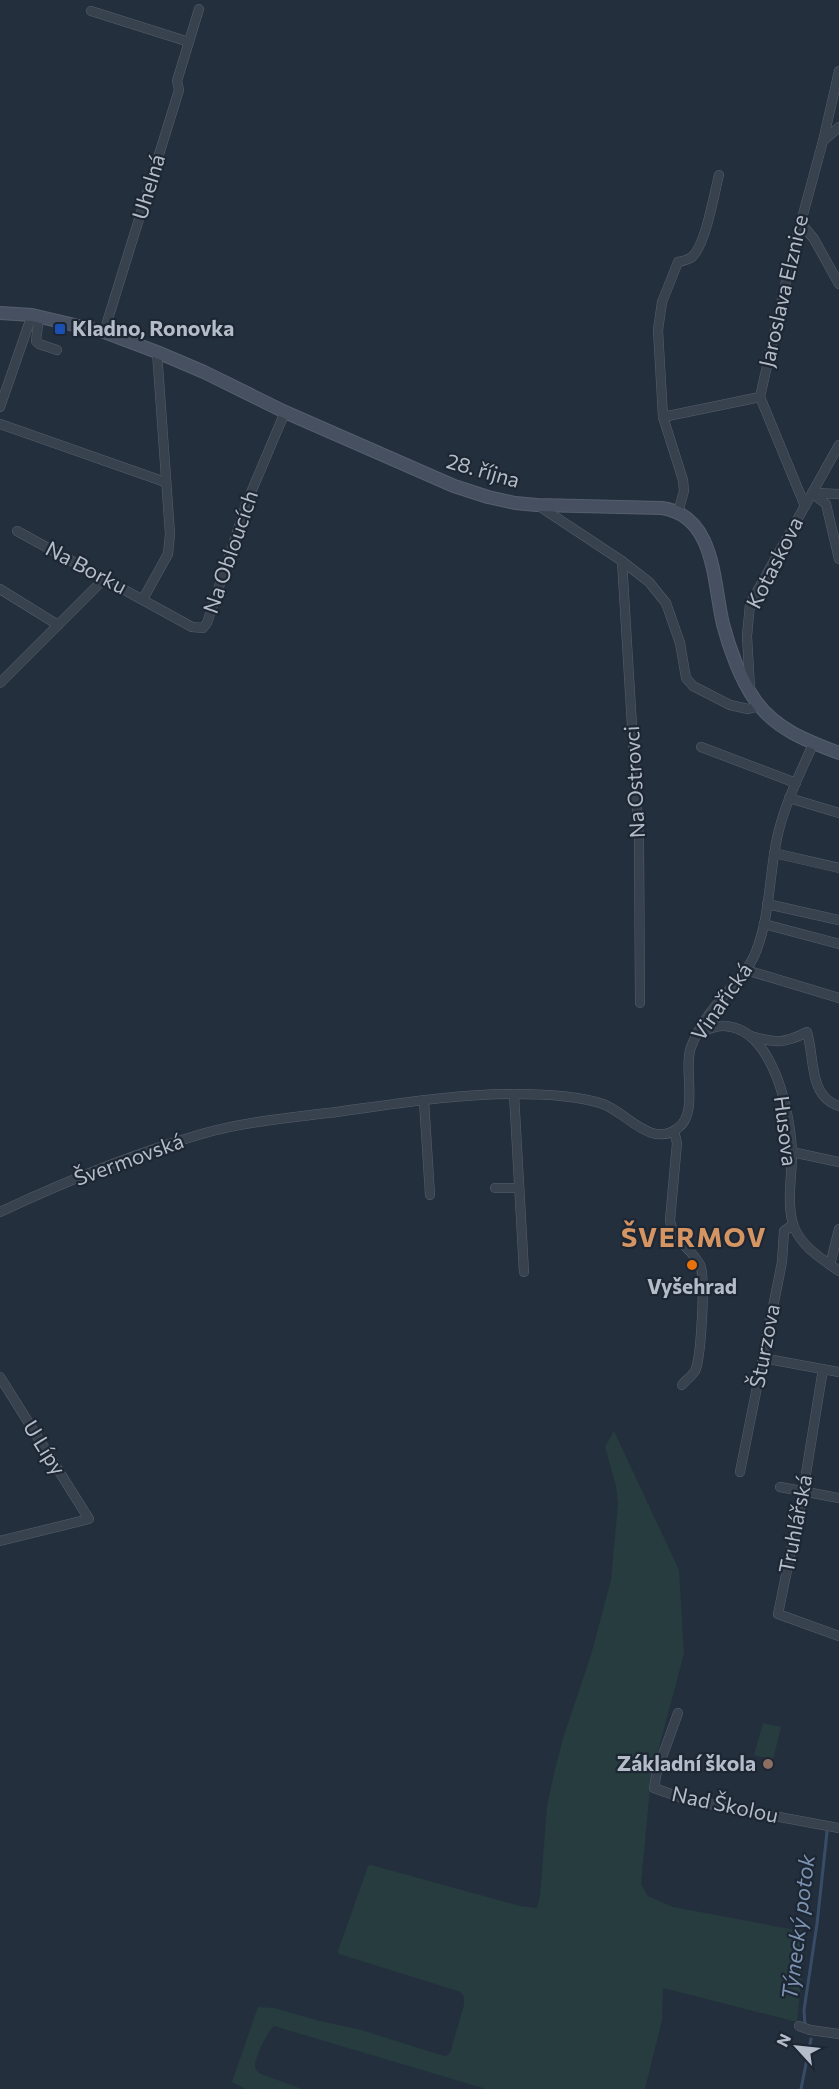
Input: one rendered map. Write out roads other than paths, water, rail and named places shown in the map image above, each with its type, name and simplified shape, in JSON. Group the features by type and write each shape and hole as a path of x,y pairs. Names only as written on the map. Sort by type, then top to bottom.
{"main road":[{"name":"28. října","path":"0,313 36,316 104,332 157,352 204,372 285,412 454,486 488,498 537,505 662,508 678,512"},
{"path":"678,512 696,526 704,538 727,640 750,691 760,706 776,722 793,734 839,753"}],"street":[{"name":"Uhelná","path":"104,332 178,90 177,81 199,9"},
{"path":"91,11 189,42"},
{"name":"Jaroslava Elznice","path":"805,506 760,397 800,222 823,141 839,71"},
{"path":"823,141 839,127"},
{"path":"678,512 684,491 683,480 663,417 658,330 662,302 678,262 690,259 698,248 708,222 719,175"},
{"path":"800,222 814,239 839,284"},
{"path":"36,316 36,341 57,350"},
{"path":"0,407 36,316"},
{"name":"Na Borku","path":"17,531 143,599 168,554 170,534 157,352"},
{"path":"663,417 760,397"},
{"name":"Na Obloucích","path":"143,599 192,627 203,628 207,623 247,501 285,412"},
{"path":"0,424 165,482"},
{"name":"Kotaskova","path":"750,691 747,636 750,604 839,445"},
{"path":"812,493 839,494"},
{"path":"812,493 823,500 828,508 839,559"},
{"path":"537,505 622,561 649,582 666,603 680,643 683,663 690,683 702,692 730,705 747,709 760,706"},
{"name":"Na Ostrovci","path":"622,561 639,842 640,1003"},
{"path":"0,683 105,578"},
{"path":"0,589 58,625"},
{"name":"Vinařická","path":"674,1131 680,1128 688,1110 690,1049 712,1010 746,970 755,955 764,924 781,821 813,744"},
{"path":"700,747 796,783"},
{"path":"789,798 839,813"},
{"path":"774,853 839,868"},
{"path":"767,904 839,920"},
{"path":"764,924 839,944"},
{"path":"746,970 839,998"},
{"path":"698,1034 724,1026 769,1041 785,1042 807,1032 817,1085 823,1097 839,1106"},
{"name":"Husova","path":"751,1036 765,1053 782,1092 792,1152 793,1225"},
{"path":"514,1094 524,1272"},
{"path":"430,1195 424,1101 514,1094 572,1098 600,1103 620,1112 644,1131 663,1133 674,1131 677,1143 670,1220 672,1230 701,1266 702,1287 701,1340 695,1371 682,1385"},
{"name":"Švermovská","path":"0,1212 58,1185 107,1166 207,1133 262,1122 424,1101"},
{"path":"792,1152 839,1162"},
{"path":"495,1188 519,1188"},
{"path":"793,1225 807,1246 839,1271"},
{"name":"Šturzova","path":"741,1472 782,1262 783,1231 793,1225"},
{"path":"830,1265 839,1228"},
{"path":"762,1358 839,1372"},
{"name":"Truhlářská","path":"823,1369 778,1614 839,1636"},
{"name":"U Lípy","path":"0,1377 89,1519 0,1541"},
{"path":"780,1487 839,1498"},
{"name":"Nad Školou","path":"678,1713 657,1771 654,1788 688,1800 839,1828"},
{"path":"799,2026 839,2034"}],"waterway":[{"name":"Týnecký potok","path":"805,2026 804,2010 817,1924 827,1832"},
{"name":"Týnecký potok","path":"801,2089 811,2039"}],"place":[{"name":"Kladno, Ronovka","path":"60,329"},
{"name":"Vyšehrad","path":"692,1265"},
{"name":"Základní škola","path":"768,1764"}],"district":[{"name":"ŠVERMOV","path":"694,1238"}]}
